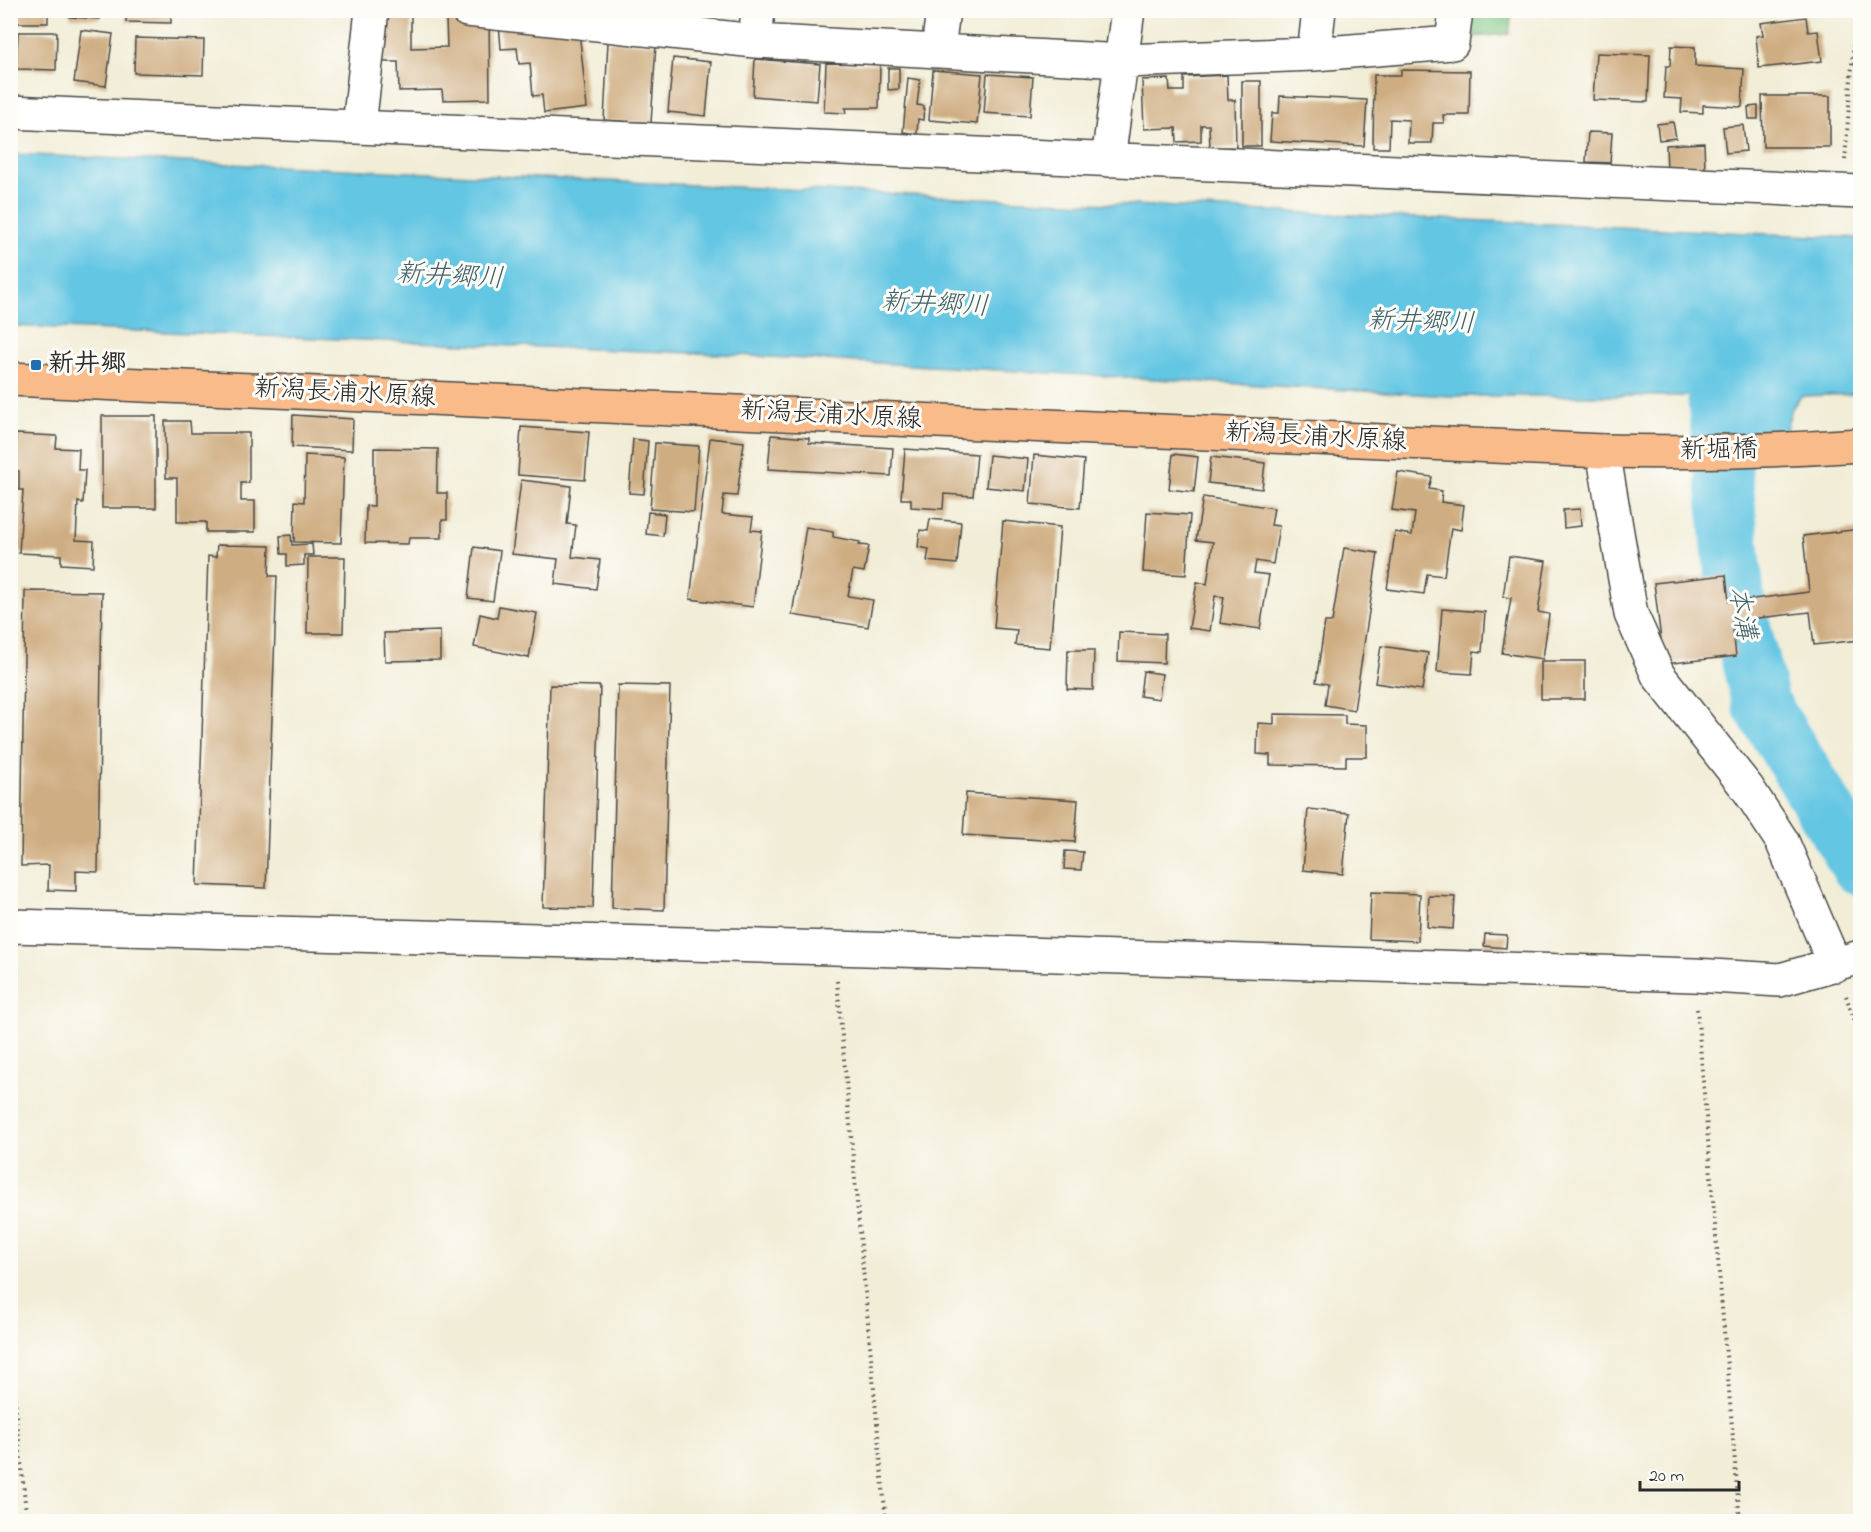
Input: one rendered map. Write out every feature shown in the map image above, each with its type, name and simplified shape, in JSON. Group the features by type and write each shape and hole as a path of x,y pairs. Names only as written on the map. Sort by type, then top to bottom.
{"main road":[{"name":"新潟長浦水原線","path":"10,379 1651,452"},
{"name":"新堀橋","path":"1651,452 1787,450 1860,445"}],"street":[{"path":"359,126 372,10"},
{"path":"467,10 757,26 938,50 1123,61 1314,54 1452,43 1456,10"},
{"path":"938,50 943,10"},
{"path":"1107,160 1123,61 1128,10"},
{"path":"1314,54 1319,10"},
{"path":"10,112 1107,160 1852,181"},
{"path":"10,926 834,948 1694,975 1780,980 1851,960 1782,841 1748,789 1658,675 1631,614 1603,451"}],"path":[{"path":"1852,181 1854,38 1860,10"},
{"path":"834,948 886,1521"},
{"path":"1851,960 1860,1037"},
{"path":"1694,975 1740,1521"},
{"path":"10,1350 27,1521"}],"green space":[{"path":"1461,11 1512,11 1509,34 1458,38"}],"water":[{"name":"新井郷川","path":"11,154 1860,238 1860,394 1801,396 1792,408 1785,432 1737,432 1735,414 1706,396 1451,396 720,354 11,326"}],"building":[{"path":"17,10 48,10 48,23 17,23"},
{"path":"71,10 101,10 100,19 70,17"},
{"path":"126,10 171,10 171,23 126,22"},
{"path":"381,11 411,11 411,48 447,47 446,19 489,18 490,99 443,100 442,90 399,91 398,62 382,62"},
{"path":"1806,17 1808,32 1818,31 1822,61 1759,68 1756,36 1763,35 1761,23"},
{"path":"499,23 579,30 587,108 544,113 542,95 533,96 530,63 519,64 517,48 501,49"},
{"path":"81,30 113,34 106,86 74,82"},
{"path":"18,32 57,32 56,70 16,69"},
{"path":"135,38 204,40 203,75 134,73"},
{"path":"608,41 656,44 651,123 604,120"},
{"path":"1671,46 1695,47 1695,66 1744,69 1742,107 1703,105 1703,113 1681,112 1682,99 1664,98 1666,66 1670,66"},
{"path":"1596,53 1650,55 1648,102 1593,100"},
{"path":"673,58 711,62 706,116 668,112"},
{"path":"755,59 820,64 817,101 753,96"},
{"path":"826,63 880,64 879,108 845,108 846,113 824,112"},
{"path":"888,68 899,68 899,89 888,90"},
{"path":"933,70 982,74 977,124 929,120"},
{"path":"1401,70 1470,71 1469,115 1443,115 1444,123 1433,123 1432,143 1408,143 1409,120 1390,119 1389,148 1373,148 1374,75 1401,75"},
{"path":"987,74 1033,77 1030,116 984,113"},
{"path":"1227,75 1228,100 1235,100 1236,147 1210,148 1209,125 1201,125 1201,141 1177,142 1176,128 1144,129 1142,80 1169,79 1170,91 1184,91 1184,77"},
{"path":"908,78 920,80 917,105 924,106 923,120 918,119 917,134 903,132"},
{"path":"1242,81 1261,81 1261,146 1242,146"},
{"path":"1280,96 1367,100 1364,146 1270,141 1272,113 1279,113"},
{"path":"1762,96 1830,96 1830,147 1763,147"},
{"path":"1758,106 1758,119 1749,119 1748,107"},
{"path":"1673,122 1676,138 1659,140 1657,124"},
{"path":"1743,125 1746,151 1726,153 1723,127"},
{"path":"1588,132 1612,133 1610,163 1586,162"},
{"path":"1704,143 1705,169 1667,170 1666,145"},
{"path":"293,415 353,419 352,450 292,447"},
{"path":"102,416 156,416 156,508 102,508"},
{"path":"165,421 190,421 191,433 249,433 249,483 241,483 241,501 255,501 255,532 206,532 206,522 177,522 177,478 166,478"},
{"path":"521,427 589,432 585,480 518,475"},
{"path":"16,434 57,436 56,448 79,449 78,470 85,470 83,503 78,502 76,540 94,541 93,566 61,564 61,555 19,553 23,490 19,490 19,471 14,470"},
{"path":"771,435 809,438 809,443 893,448 891,476 768,469"},
{"path":"710,438 744,442 737,496 724,495 722,514 753,517 751,530 762,531 753,607 690,599"},
{"path":"633,439 648,441 644,494 629,493"},
{"path":"655,443 699,446 694,512 650,509"},
{"path":"374,448 438,449 437,493 447,493 447,520 442,520 442,538 409,538 408,544 365,543 366,506 374,506"},
{"path":"905,449 977,454 973,496 944,494 943,509 911,507 911,499 901,499"},
{"path":"1173,454 1198,457 1194,492 1169,489"},
{"path":"305,455 344,457 341,543 294,542 295,501 304,502"},
{"path":"989,455 1028,459 1025,491 986,487"},
{"path":"1034,455 1084,460 1080,508 1030,504"},
{"path":"1211,457 1265,463 1262,489 1208,483"},
{"path":"1398,472 1432,477 1429,489 1442,491 1441,502 1464,505 1461,530 1451,528 1444,576 1427,574 1424,594 1387,589 1395,532 1412,535 1415,513 1392,510"},
{"path":"521,480 571,486 567,524 576,525 572,557 600,560 596,589 555,584 558,559 512,554"},
{"path":"1203,497 1274,508 1271,525 1279,526 1273,564 1256,561 1254,573 1269,575 1260,629 1220,623 1224,597 1215,596 1210,631 1189,628 1197,582 1207,584 1213,542 1196,540"},
{"path":"1580,509 1581,526 1564,528 1563,510"},
{"path":"648,512 665,514 663,536 646,534"},
{"path":"1147,512 1190,515 1186,575 1143,572"},
{"path":"930,519 961,522 957,564 927,561 929,549 918,547 920,530 928,531"},
{"path":"1003,521 1060,527 1050,648 1015,645 1017,630 994,628"},
{"path":"806,527 833,532 833,537 869,546 864,572 853,570 848,596 873,600 868,627 792,615"},
{"path":"1860,529 1860,640 1814,645 1810,612 1732,621 1736,656 1664,664 1654,583 1726,575 1729,602 1809,592 1803,536"},
{"path":"291,535 292,545 312,544 313,555 304,555 304,565 287,566 287,554 281,554 280,536"},
{"path":"217,545 270,546 269,576 277,576 266,888 197,885 208,556 216,557"},
{"path":"474,547 500,551 493,601 468,598"},
{"path":"1344,548 1378,553 1354,710 1325,705 1328,684 1316,682 1325,622 1332,622"},
{"path":"1509,556 1546,561 1538,612 1549,614 1543,659 1502,653 1511,598 1503,597"},
{"path":"308,557 345,557 343,633 307,633"},
{"path":"25,591 102,592 98,872 76,871 76,891 48,890 49,865 21,866"},
{"path":"499,606 537,613 529,658 474,647 480,614 497,618"},
{"path":"1442,609 1485,612 1482,652 1474,651 1472,674 1437,672"},
{"path":"440,631 440,660 385,661 384,633"},
{"path":"1119,632 1165,634 1164,663 1118,661"},
{"path":"1381,646 1428,653 1422,690 1375,683"},
{"path":"1068,650 1094,650 1093,690 1067,689"},
{"path":"1541,661 1585,661 1585,699 1541,699"},
{"path":"1143,671 1162,674 1159,699 1140,696"},
{"path":"550,685 600,686 593,908 543,907"},
{"path":"618,685 670,686 664,910 612,908"},
{"path":"1274,714 1345,715 1345,724 1367,725 1367,757 1346,757 1346,766 1270,765 1270,755 1257,754 1258,723 1274,724"},
{"path":"966,793 1078,800 1075,842 963,835"},
{"path":"1308,809 1349,813 1343,874 1303,870"},
{"path":"1065,851 1083,852 1081,870 1064,869"},
{"path":"1371,892 1420,894 1418,941 1369,939"},
{"path":"1429,896 1455,897 1453,929 1427,927"},
{"path":"1485,934 1507,935 1506,948 1484,946"}],"waterway":[{"name":"本溝","path":"1710,333 1736,603 1761,704 1860,866"}],"place":[{"name":"新井郷","path":"36,365"}]}
